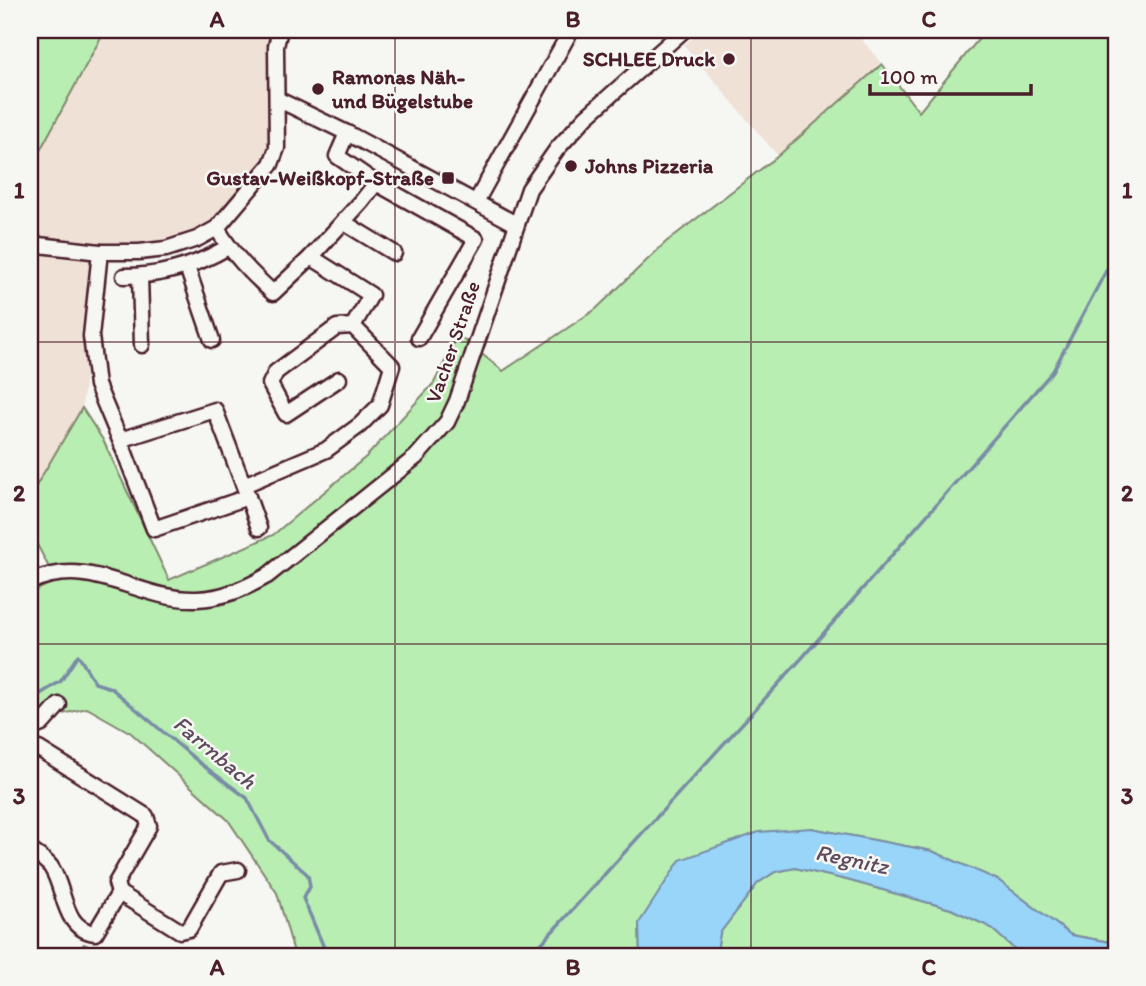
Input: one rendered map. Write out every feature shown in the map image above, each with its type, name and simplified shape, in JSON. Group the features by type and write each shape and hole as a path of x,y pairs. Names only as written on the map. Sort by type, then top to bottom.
{"street":[{"path":"30,244 100,252 139,252 166,249 197,239 218,228 271,164 277,148 276,46 280,30"},
{"path":"476,202 571,30"},
{"name":"Vacher Straße","path":"30,582 44,576 68,572 103,576 175,597 194,599 217,598 242,590 267,576 416,457 447,422 457,401 529,190 557,149 586,117 684,30"},
{"path":"278,99 516,224"},
{"path":"347,133 337,156 376,183 476,239 419,338"},
{"path":"218,228 228,247 247,270 273,293 311,257 376,183"},
{"path":"343,222 394,253"},
{"path":"124,276 140,276 187,267 228,247"},
{"path":"100,252 91,336 97,385 154,529 246,491 326,450 360,425 380,405 392,366 353,326 337,327 276,372 270,384 286,414 339,379"},
{"path":"311,257 371,295 353,326"},
{"path":"187,267 212,340"},
{"path":"140,276 142,345"},
{"path":"120,440 215,410 259,528"},
{"path":"30,729 42,724 59,705"},
{"path":"30,747 39,749 146,816 149,826 116,883 119,893 180,931 189,929 221,873 238,870"},
{"path":"30,850 51,868 68,913 75,923 89,933 95,933 119,893"}],"shaded area":[{"path":"105,30 280,30 271,164 197,239 100,252 82,408 30,496 30,169"},
{"path":"703,30 854,30 882,64 778,156 684,45"}],"green space":[{"path":"30,30 105,30 30,169"},
{"path":"986,30 1116,30 1116,943 1071,935 998,880 932,851 811,828 639,923 640,956 295,956 277,893 228,820 131,733 87,708 30,722 30,593 56,581 30,531 30,496 82,408 103,440 169,580 273,535 367,456 434,383 458,335 503,371 596,309 666,242 778,156 882,64 919,112"},
{"path":"795,868 951,909 990,927 1022,956 716,956 720,933 758,883 775,872"},
{"path":"84,944 109,956 71,956"}],"water":[{"name":"Regnitz","path":"811,828 932,851 998,880 1071,935 1116,943 1116,956 1022,956 990,927 951,909 795,868 775,872 758,883 720,933 716,956 640,956 639,923 680,860 759,832"}],"waterway":[{"path":"530,956 802,658 1053,371 1116,252"},
{"name":"Farrnbach","path":"30,709 37,696 61,681 78,655 95,683 111,688 201,764 247,798 269,840 308,875 310,887 303,898 325,950 331,956"}],"place":[{"name":"SCHLEE Druck","path":"729,59"},
{"name":"Ramonas Näh- und Bügelstube","path":"318,89"},
{"name":"Johns Pizzeria","path":"571,166"},
{"name":"Gustav-Weißkopf-Straße","path":"448,178"}]}
